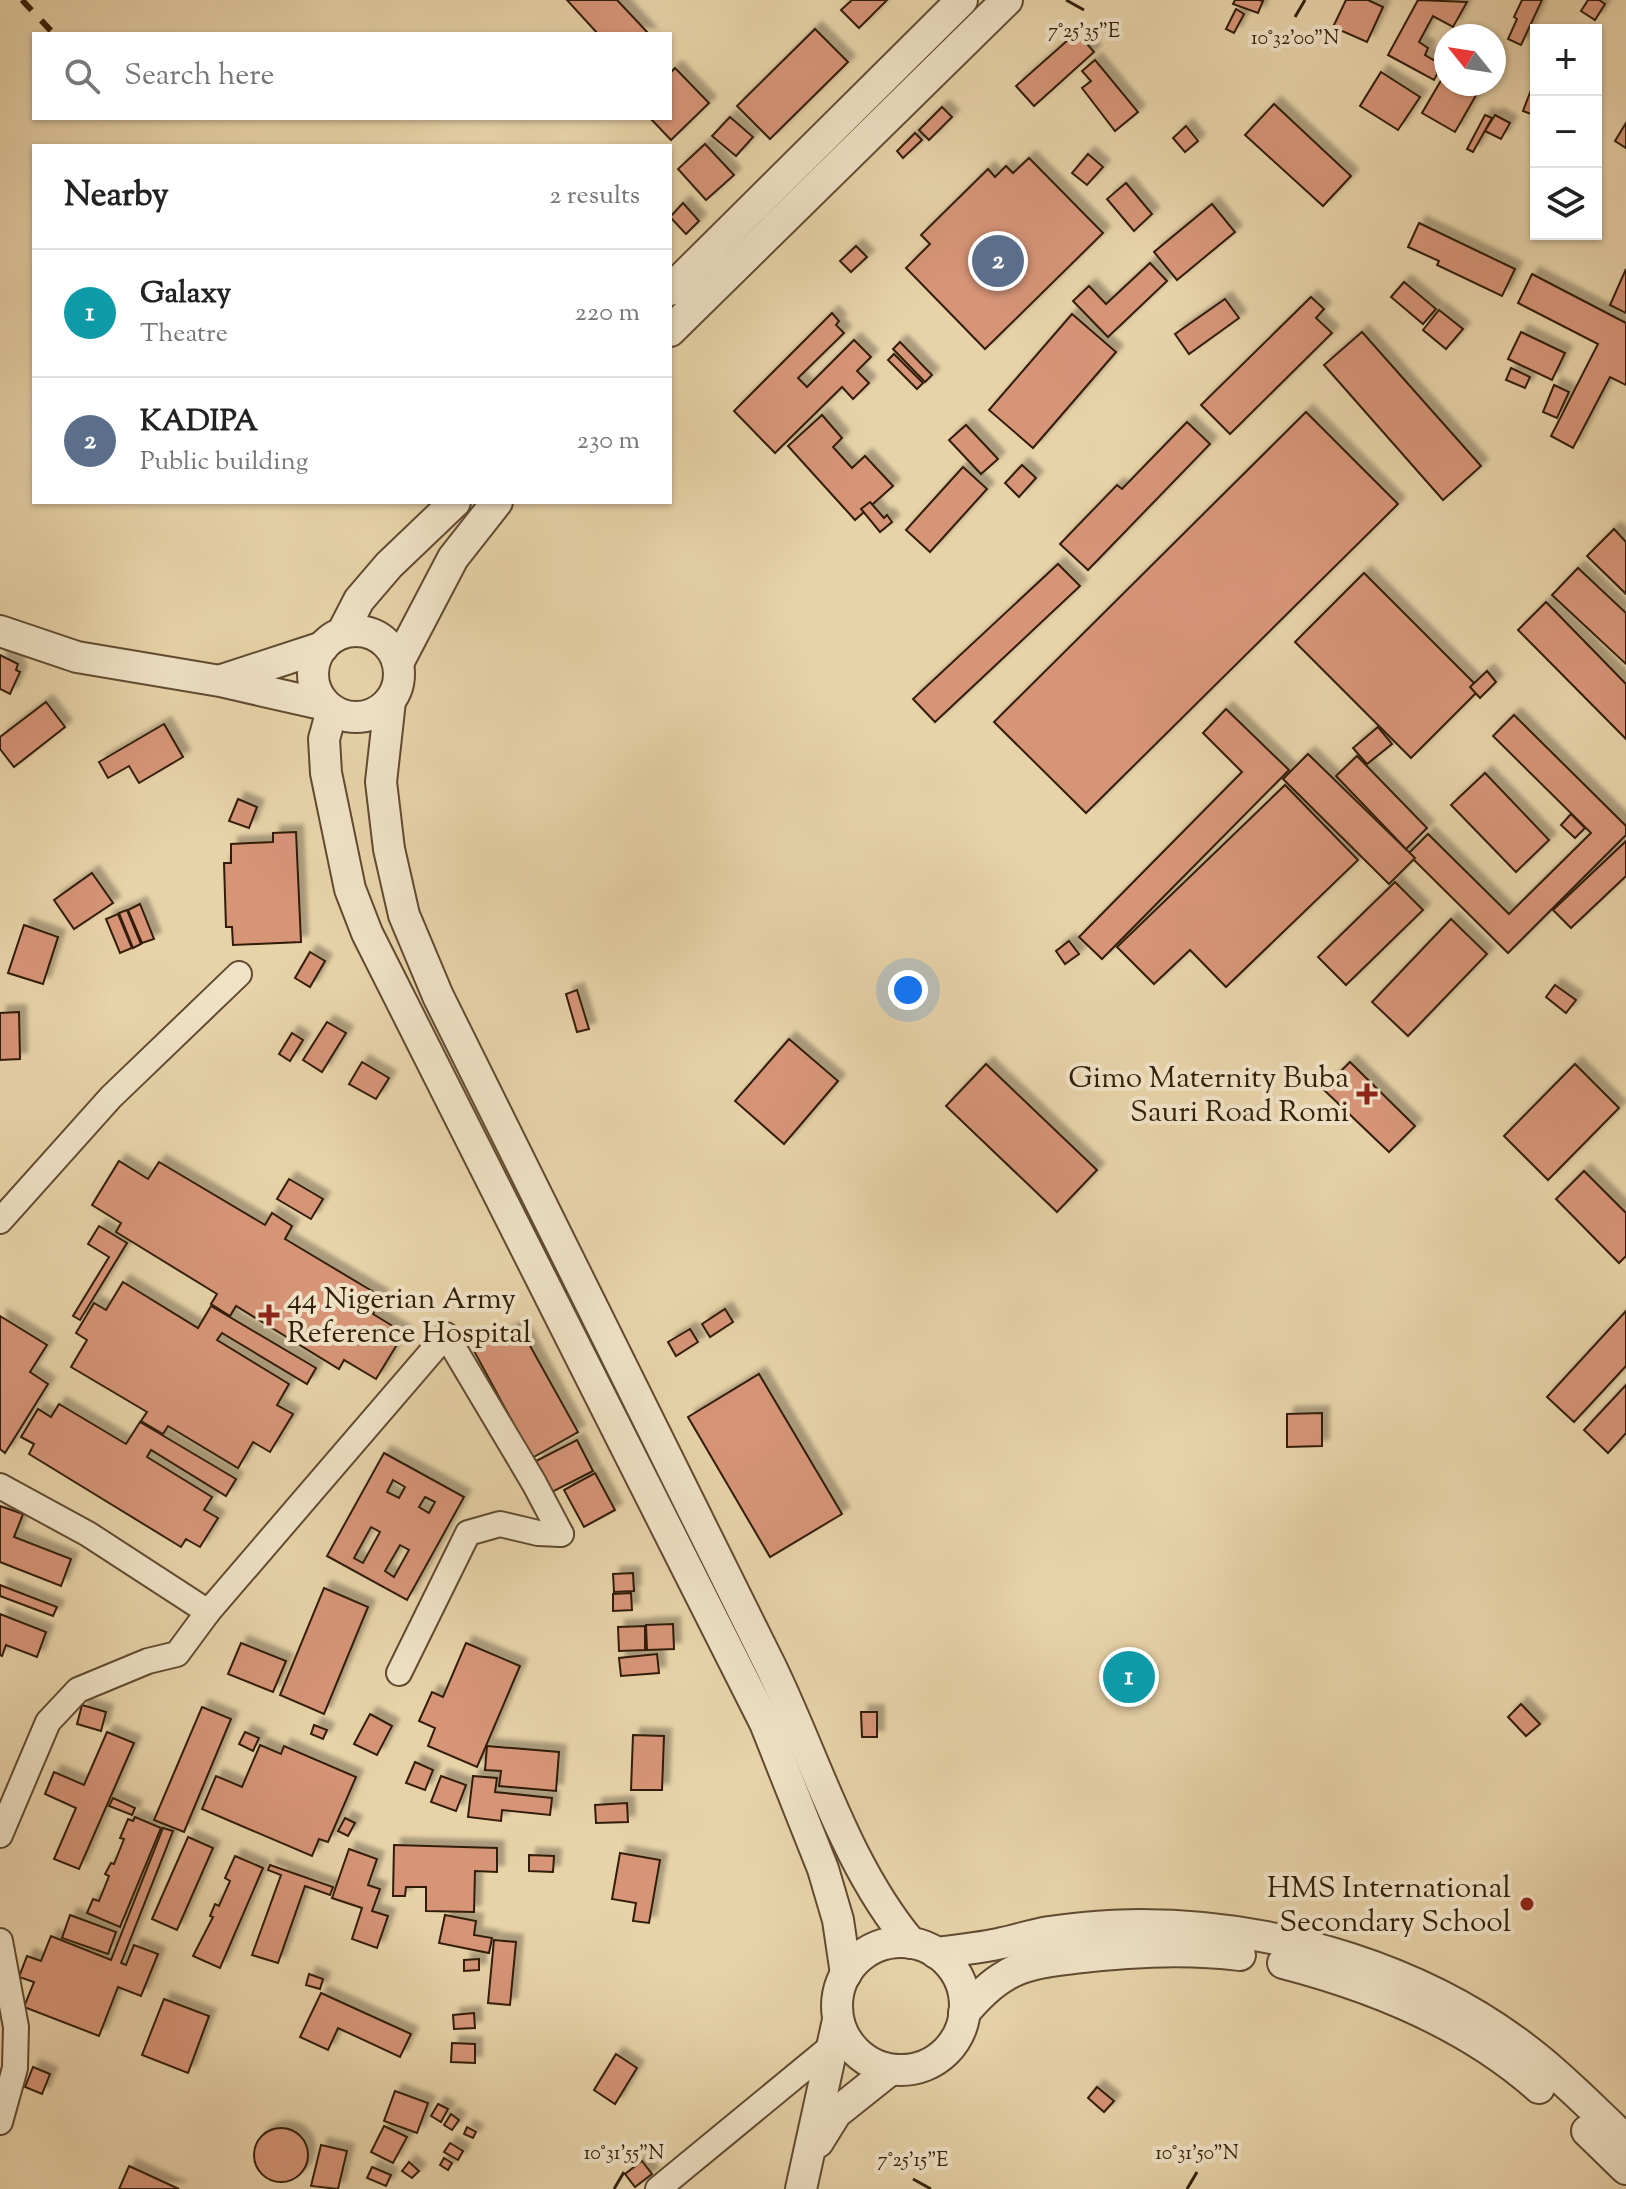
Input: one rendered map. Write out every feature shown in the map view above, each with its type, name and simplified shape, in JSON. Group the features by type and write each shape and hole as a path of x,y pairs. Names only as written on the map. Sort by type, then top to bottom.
{"street":[{"path":"672,288 962,0"},
{"path":"672,329 1007,0"},
{"path":"453,504 389,565 315,661 312,676 316,692 328,708 324,739 326,773 350,889 367,933 765,1723 823,1869 838,1920 846,1974"},
{"path":"495,504 453,558 398,663 396,689 390,701 381,782 389,849 404,915 438,996 791,1707 857,1859 888,1915 924,1948 949,1964 959,1979 964,1996 962,2025 953,2043 940,2057 922,2067 903,2071 872,2064 836,2033"},
{"path":"0,631 77,657 220,681 328,708 347,717 364,717 380,710 390,701"},
{"path":"220,681 354,631 381,639 398,663"},
{"path":"0,1221 111,1097 239,974"},
{"path":"0,1835 48,1722 78,1690 148,1661 177,1654 208,1612 446,1335 561,1534 538,1533 500,1524 468,1533 399,1673"},
{"path":"0,1486 88,1534 208,1612"},
{"path":"803,2181 836,2033 839,1989 855,1962 881,1945 924,1948 1002,1943 1048,1932 1140,1925 1269,1938 1329,1953 1388,1973 1441,1997 1490,2025 1536,2058 1626,2140"},
{"path":"0,1941 16,2027 15,2068 0,2122"},
{"path":"964,2013 1006,1974 1044,1962 1131,1951 1201,1950 1265,1958 1381,1993 1479,2043 1525,2075 1626,2169"},
{"path":"658,2189 836,2033"},
{"path":"803,2181 818,2142 836,2113 890,2070"}],"building":[{"path":"567,0 617,0 647,32 596,32"},
{"path":"852,0 887,0 859,28 841,10"},
{"path":"1235,0 1263,1 1258,13 1233,4"},
{"path":"1346,0 1368,0 1383,7 1367,42 1333,27"},
{"path":"1418,0 1467,2 1455,24 1448,24 1433,16 1419,42 1428,48 1425,55 1434,60 1434,80 1388,55"},
{"path":"1522,0 1542,0 1521,45 1508,39 1517,19 1514,17"},
{"path":"1588,0 1599,0 1605,4 1595,20 1581,11"},
{"path":"1236,9 1244,14 1234,33 1226,29"},
{"path":"815,29 848,62 770,139 737,106"},
{"path":"1077,32 1094,52 1034,106 1016,86"},
{"path":"1095,60 1138,112 1115,131 1082,88 1091,81 1082,71"},
{"path":"675,68 709,103 671,140 652,120 672,120 672,71"},
{"path":"1381,72 1420,97 1398,130 1360,106"},
{"path":"1434,92 1434,96 1476,96 1455,132 1422,113"},
{"path":"1530,93 1530,114 1523,111"},
{"path":"1274,104 1351,176 1323,206 1245,135"},
{"path":"942,107 952,117 929,140 919,130"},
{"path":"1485,115 1492,118 1473,152 1467,149"},
{"path":"1495,115 1510,123 1501,139 1485,131"},
{"path":"730,117 753,137 736,156 712,136"},
{"path":"1626,123 1626,148 1615,141"},
{"path":"1186,126 1198,141 1185,152 1173,138"},
{"path":"915,133 922,140 903,158 897,151"},
{"path":"705,144 734,175 706,200 678,169"},
{"path":"1088,154 1103,167 1087,185 1072,173"},
{"path":"1029,158 1103,233 985,349 906,268 930,244 921,235 988,169 995,177 1006,166 1013,173"},
{"path":"1126,183 1152,214 1134,231 1107,199"},
{"path":"683,203 699,221 686,234 672,219 672,215"},
{"path":"1212,204 1235,232 1177,280 1154,252"},
{"path":"1419,223 1515,269 1502,296 1437,265 1439,261 1408,247"},
{"path":"856,246 867,257 851,272 840,261"},
{"path":"1150,263 1167,281 1108,337 1073,301 1089,286 1106,304"},
{"path":"1626,269 1626,313 1610,305"},
{"path":"1532,274 1626,323 1626,385 1610,377 1573,448 1551,436 1598,344 1518,303"},
{"path":"1404,282 1436,309 1423,324 1391,297"},
{"path":"1311,297 1324,309 1316,318 1332,333 1230,434 1201,405"},
{"path":"1225,299 1239,318 1189,354 1175,334"},
{"path":"1439,310 1463,329 1446,349 1423,330"},
{"path":"832,313 839,321 836,325 844,333 798,378 807,387 854,340 871,357 857,371 869,383 853,399 842,387 775,453 734,411"},
{"path":"1072,314 1116,352 1033,448 989,410"},
{"path":"1362,332 1481,466 1443,500 1324,365"},
{"path":"1521,332 1565,353 1552,380 1508,359"},
{"path":"900,342 932,375 925,382 893,349"},
{"path":"894,354 923,383 917,389 888,360"},
{"path":"1511,368 1530,377 1525,388 1506,380"},
{"path":"1554,385 1569,392 1557,418 1543,412"},
{"path":"1306,412 1398,504 1086,813 994,722"},
{"path":"822,415 842,438 833,447 852,468 865,456 893,486 855,520 788,446"},
{"path":"1187,422 1210,444 1088,570 1060,544 1117,485 1122,489"},
{"path":"966,425 998,459 981,474 949,440"},
{"path":"1022,465 1036,478 1019,497 1005,483"},
{"path":"963,467 987,489 930,552 906,530"},
{"path":"870,502 884,518 887,515 892,522 880,532 861,509"},
{"path":"1614,529 1626,542 1626,594 1587,556"},
{"path":"1058,564 1080,586 935,722 913,699"},
{"path":"1578,568 1626,613 1626,664 1552,595"},
{"path":"1364,573 1480,689 1411,758 1295,642"},
{"path":"1546,602 1626,684 1626,739 1518,630"},
{"path":"0,655 18,664 16,670 20,672 10,694 0,689"},
{"path":"1487,671 1496,682 1480,698 1470,687"},
{"path":"46,702 65,727 14,767 0,749 0,737"},
{"path":"1226,709 1289,770 1102,959 1079,937 1242,772 1203,733"},
{"path":"1514,715 1626,826 1626,835 1508,953 1408,854 1428,834 1509,914 1591,833 1493,736"},
{"path":"164,724 183,757 139,783 129,766 108,778 99,762"},
{"path":"1378,727 1392,744 1367,764 1353,748"},
{"path":"1308,754 1415,858 1389,884 1283,779"},
{"path":"1357,756 1427,828 1406,849 1336,776"},
{"path":"1485,773 1549,840 1516,872 1451,805"},
{"path":"1285,785 1358,860 1226,987 1190,950 1154,984 1117,947"},
{"path":"238,799 257,807 249,828 229,821"},
{"path":"1571,814 1585,828 1575,838 1561,825"},
{"path":"296,832 301,942 233,945 232,927 226,927 224,863 231,863 231,844 273,842 273,833"},
{"path":"1626,841 1626,876 1571,928 1553,910"},
{"path":"92,873 113,903 74,929 54,900"},
{"path":"1395,882 1423,910 1346,985 1318,957"},
{"path":"140,904 154,939 142,943 128,910"},
{"path":"127,910 141,944 133,948 119,913"},
{"path":"118,914 132,948 120,953 106,919"},
{"path":"1451,919 1487,954 1408,1036 1372,1002"},
{"path":"24,925 58,937 43,984 8,973"},
{"path":"1069,941 1079,954 1065,964 1056,951"},
{"path":"310,952 325,961 310,987 295,978"},
{"path":"1555,985 1576,1000 1566,1013 1546,997"},
{"path":"577,990 589,1029 577,1032 566,994"},
{"path":"19,1012 20,1059 0,1060 0,1013"},
{"path":"327,1022 346,1033 322,1072 303,1060"},
{"path":"292,1033 303,1040 290,1061 279,1054"},
{"path":"789,1039 838,1081 784,1144 735,1101"},
{"path":"362,1062 389,1078 376,1099 349,1084"},
{"path":"1350,1062 1415,1126 1389,1152 1323,1089"},
{"path":"986,1064 1097,1170 1057,1212 946,1106"},
{"path":"1575,1064 1619,1108 1548,1180 1504,1136"},
{"path":"119,1161 148,1179 159,1162 265,1225 272,1213 292,1226 285,1239 382,1297 373,1314 404,1333 376,1379 344,1360 339,1369 236,1306 230,1316 211,1304 217,1294 116,1232 121,1223 92,1205"},
{"path":"1584,1171 1626,1213 1626,1256 1619,1263 1556,1199"},
{"path":"289,1179 323,1199 311,1219 277,1199"},
{"path":"99,1226 127,1243 80,1320 73,1316 109,1257 88,1244"},
{"path":"123,1282 198,1328 211,1306 316,1368 307,1384 222,1333 217,1340 289,1384 277,1405 293,1414 270,1452 253,1442 238,1468 168,1426 163,1434 141,1421 147,1412 71,1367 87,1340 76,1333 94,1303 106,1310"},
{"path":"725,1309 733,1322 710,1337 702,1324"},
{"path":"1626,1311 1626,1366 1574,1422 1547,1397"},
{"path":"0,1316 47,1345 30,1372 48,1384 5,1453 0,1449"},
{"path":"519,1326 578,1432 532,1458 474,1351"},
{"path":"690,1329 698,1342 676,1356 668,1342"},
{"path":"759,1374 842,1514 770,1557 688,1417"},
{"path":"1626,1385 1626,1433 1608,1453 1584,1430"},
{"path":"59,1404 126,1444 140,1422 236,1479 226,1496 151,1450 147,1457 212,1497 204,1510 218,1518 200,1547 186,1539 181,1547 29,1454 34,1444 21,1437 38,1409 51,1417"},
{"path":"1322,1413 1322,1446 1287,1447 1287,1414"},
{"path":"577,1440 593,1471 552,1492 536,1461"},
{"path":"384,1453 464,1497 407,1600 327,1556","holes":["393,1480 405,1487 399,1498 387,1492","425,1497 435,1502 429,1513 419,1507","371,1527 380,1532 363,1563 354,1558","400,1545 409,1550 394,1577 385,1571"]},
{"path":"595,1473 615,1510 584,1527 564,1490"},
{"path":"0,1506 23,1514 14,1537 71,1559 61,1586 0,1562"},
{"path":"633,1573 634,1591 614,1592 613,1574"},
{"path":"0,1585 57,1607 53,1616 0,1596"},
{"path":"324,1588 368,1607 324,1714 280,1695"},
{"path":"631,1593 632,1610 613,1611 613,1594"},
{"path":"0,1614 46,1632 37,1657 6,1645 0,1655"},
{"path":"673,1624 674,1649 647,1650 646,1625"},
{"path":"645,1626 645,1650 619,1651 618,1627"},
{"path":"241,1643 286,1661 273,1692 228,1674"},
{"path":"466,1643 520,1666 477,1767 428,1746 435,1728 419,1721 432,1692 443,1697"},
{"path":"657,1654 659,1673 621,1676 619,1658"},
{"path":"1521,1704 1540,1724 1526,1736 1508,1717"},
{"path":"82,1705 106,1712 101,1731 77,1724"},
{"path":"202,1707 231,1719 184,1832 154,1820"},
{"path":"861,1712 877,1712 877,1737 862,1737"},
{"path":"370,1714 392,1726 377,1755 354,1744"},
{"path":"314,1725 327,1730 323,1739 311,1734"},
{"path":"107,1732 134,1743 79,1869 54,1859 76,1808 45,1794 54,1772 84,1785"},
{"path":"245,1732 259,1738 253,1751 239,1744"},
{"path":"633,1735 664,1736 662,1790 631,1790"},
{"path":"260,1745 281,1754 284,1746 356,1777 328,1842 319,1839 312,1856 202,1809 216,1776 242,1787"},
{"path":"487,1746 559,1752 556,1791 499,1786 501,1771 485,1770"},
{"path":"415,1762 433,1770 425,1790 406,1783"},
{"path":"441,1776 466,1785 456,1811 431,1802"},
{"path":"473,1776 497,1778 495,1792 552,1798 550,1815 502,1810 501,1821 468,1817"},
{"path":"113,1798 135,1808 132,1815 109,1806"},
{"path":"627,1803 628,1822 596,1823 595,1805"},
{"path":"135,1817 161,1828 120,1927 87,1913 93,1899 99,1901 109,1876 105,1874 111,1863 114,1864 128,1819 133,1821"},
{"path":"345,1818 355,1823 348,1836 338,1831"},
{"path":"163,1828 173,1831 121,1963 126,1965 134,1945 158,1954 141,1996 118,1987 99,2036 24,2007 34,1982 19,1977 27,1956 41,1961 51,1936 111,1960"},
{"path":"188,1837 213,1848 177,1930 152,1919"},
{"path":"394,1845 497,1848 497,1872 475,1871 474,1912 426,1911 426,1887 406,1887 405,1896 393,1896"},
{"path":"349,1849 377,1859 368,1885 380,1889 372,1911 388,1916 377,1948 352,1939 362,1908 332,1898"},
{"path":"620,1853 660,1860 649,1923 633,1921 636,1903 612,1899"},
{"path":"529,1855 554,1856 553,1872 529,1871"},
{"path":"235,1856 263,1868 220,1968 193,1956 213,1917 210,1916 215,1904 219,1906 230,1881 225,1878"},
{"path":"270,1865 333,1887 330,1895 305,1886 278,1963 252,1955 281,1875 268,1870"},
{"path":"70,1915 116,1932 108,1954 62,1938"},
{"path":"445,1915 476,1921 474,1935 492,1938 489,1953 439,1943"},
{"path":"494,1940 516,1942 510,2005 488,2003"},
{"path":"479,1959 479,1970 464,1971 464,1960"},
{"path":"309,1974 323,1979 320,1989 306,1985"},
{"path":"321,1993 411,2034 400,2057 338,2028 328,2050 300,2037"},
{"path":"164,1999 209,2016 188,2073 142,2055"},
{"path":"474,2013 475,2028 454,2029 453,2015"},
{"path":"452,2043 475,2044 475,2063 451,2062"},
{"path":"616,2054 637,2068 615,2104 594,2090"},
{"path":"33,2067 50,2074 42,2094 25,2087"},
{"path":"1097,2087 1114,2101 1104,2112 1088,2098"},
{"path":"395,2091 428,2103 417,2133 384,2121"},
{"path":"438,2104 448,2109 441,2122 431,2116"},
{"path":"451,2114 459,2120 452,2130 444,2125"},
{"path":"384,2126 407,2137 393,2163 371,2152"},
{"path":"467,2127 476,2132 473,2138 464,2134"},
{"path":"281,2128 300,2136 308,2155 300,2174 281,2182 262,2174 254,2155 262,2136"},
{"path":"450,2143 463,2151 458,2160 444,2152"},
{"path":"321,2145 347,2151 338,2189 311,2186"},
{"path":"444,2158 452,2163 448,2170 440,2165"},
{"path":"642,2161 652,2174 635,2187 625,2174"},
{"path":"409,2162 419,2171 412,2178 402,2171"},
{"path":"129,2166 179,2189 119,2189"},
{"path":"372,2167 391,2175 386,2186 367,2178"}],"railway":[{"path":"22,0 52,32"}],"place":[{"name":"KADIPA","path":"998,261"},
{"name":"Gimo Maternity Buba Sauri Road Romi","path":"1367,1094"},
{"name":"44 Nigerian Army Reference Hospital","path":"269,1315"},
{"name":"Galaxy","path":"1129,1677"},
{"name":"HMS International Secondary School","path":"1527,1904"}]}
